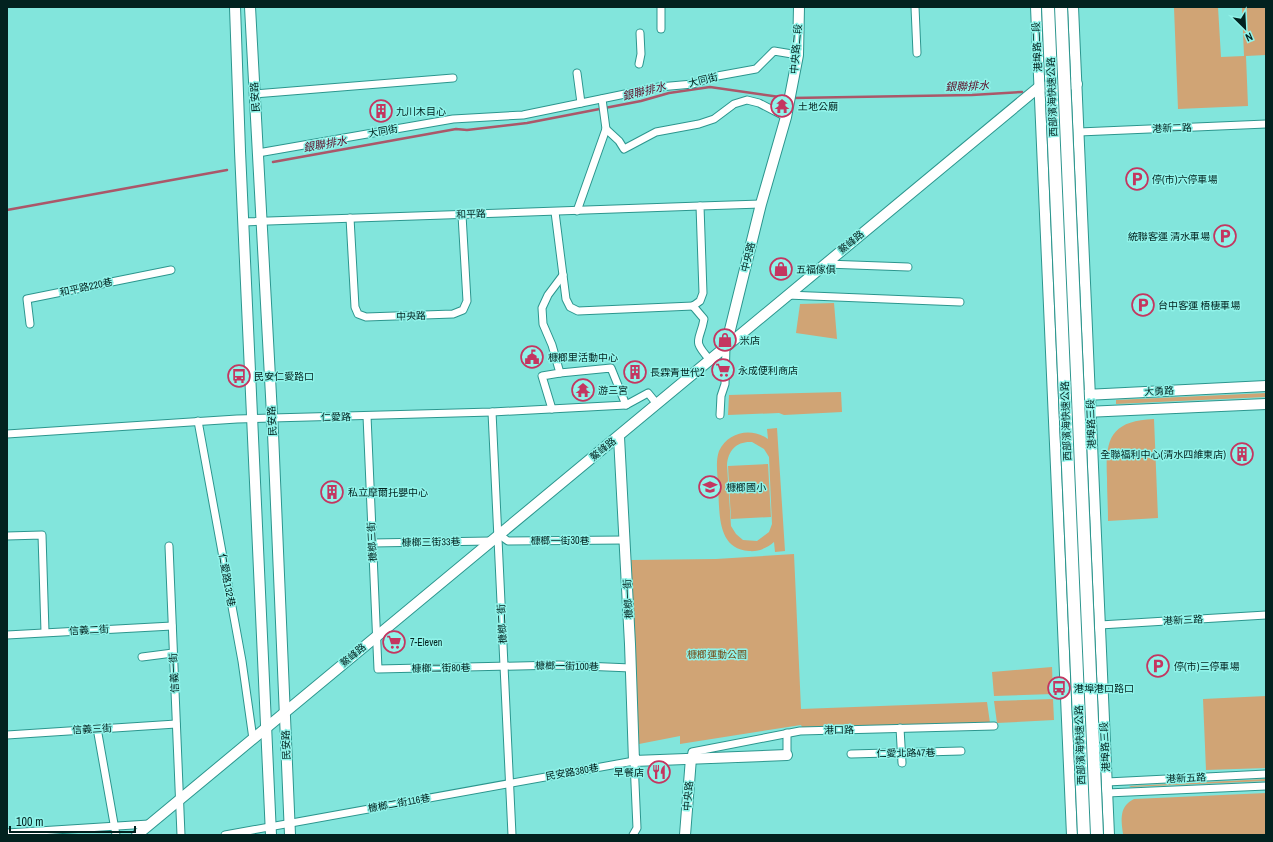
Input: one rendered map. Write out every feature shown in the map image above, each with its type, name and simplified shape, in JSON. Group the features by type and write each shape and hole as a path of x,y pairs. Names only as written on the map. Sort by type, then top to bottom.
{"highway":[{"name":"西部濱海快速公路","path":"1048,7 1084,835"},
{"name":"西部濱海快速公路","path":"1061,7 1096,835"}],"street":[{"name":"民安路","path":"235,7 243,222 271,831"},
{"name":"民安路","path":"250,7 272,418 290,835"},
{"path":"661,7 661,29"},
{"name":"中央路二段","path":"790,96 798,55 799,7"},
{"path":"915,7 917,53"},
{"name":"港埠路二段","path":"1036,7 1039,87"},
{"path":"1072,835 1039,87 1077,84 1073,7"},
{"path":"639,64 641,54 640,33"},
{"name":"大同街","path":"258,153 460,119 523,115 602,100 659,87 693,84 712,77 756,69 774,51 798,55"},
{"path":"577,73 581,103"},
{"path":"239,95 453,78"},
{"name":"港埠路三段","path":"1077,84 1107,793 1110,833"},
{"name":"鰲峰路","path":"137,835 494,537 657,404 1039,87"},
{"name":"中央路","path":"720,415 721,396 725,384 726,346 761,204 786,117 790,96"},
{"path":"577,211 606,129 606,119 602,100"},
{"path":"606,129 619,141 624,149 656,132 699,124 714,119 734,104 746,100 758,103 786,117"},
{"name":"港新二路","path":"1079,132 1266,124"},
{"name":"和平路","path":"243,222 761,204"},
{"path":"555,212 566,299 570,307 578,311 693,306 700,301 703,293 700,206"},
{"name":"中央路","path":"350,218 355,307 358,314 366,317 453,314 463,310 467,301 462,215"},
{"path":"826,264 908,267"},
{"name":"和平路220巷","path":"30,324 27,299 171,270"},
{"path":"560,373 552,345 543,324 542,308 548,295 563,275"},
{"path":"786,296 960,302"},
{"path":"693,306 704,319 698,338 698,343 700,349 710,360"},
{"path":"552,409 542,376 611,368 626,405"},
{"name":"大勇路","path":"1053,396 1266,386"},
{"name":"仁愛路","path":"7,434 198,421 492,412 626,405 648,393 657,404"},
{"name":"大勇路","path":"1053,414 1266,404"},
{"name":"槺榔二街","path":"492,412 494,537 504,666 512,835"},
{"name":"槺榔三街","path":"367,416 378,669"},
{"name":"仁愛路132巷","path":"198,421 242,661 253,739"},
{"name":"槺榔一街","path":"618,436 631,668 637,828 633,835"},
{"path":"7,536 42,535 45,632"},
{"name":"槺榔一街30巷","path":"494,537 508,541 624,540"},
{"name":"槺榔三街33巷","path":"372,543 494,537"},
{"name":"信義一街","path":"169,546 182,835"},
{"name":"港新三路","path":"1100,625 1266,615"},
{"name":"信義二街","path":"7,635 172,626"},
{"path":"142,657 173,653"},
{"name":"槺榔一街100巷","path":"504,666 559,665 631,668"},
{"name":"槺榔二街80巷","path":"378,669 504,666"},
{"name":"信義三街","path":"7,735 176,724"},
{"name":"港口路","path":"691,758 692,752 800,731 994,726"},
{"path":"98,728 116,835"},
{"path":"900,728 902,763"},
{"path":"634,761 787,755 786,733"},
{"name":"仁愛北路47巷","path":"851,754 961,752"},
{"name":"中央路","path":"685,835 691,758"},
{"name":"民安路380巷","path":"510,782 634,761"},
{"name":"港新五路","path":"1107,782 1266,774"},
{"name":"槺榔二街116巷","path":"225,835 271,831 289,823 510,782"},
{"name":"港新五路","path":"1107,793 1266,786"},
{"path":"7,833 150,824"}],"green space":[{"path":"1218,7 1221,57 1244,56 1242,7 1266,7 1266,55 1246,56 1248,106 1178,109 1174,8"},
{"path":"834,303 837,339 796,333 800,304"},
{"path":"841,392 842,412 784,415 779,413 728,415 729,395"},
{"path":"1266,393 1266,397 1116,404 1116,400"},
{"path":"1154,419 1158,518 1108,521 1107,452 1110,442 1114,434 1128,423"},
{"path":"777,428 785,551 775,552 774,542 756,551 738,549 731,544 725,536 722,527 719,507 717,469 718,455 719,451 728,439 740,433 754,433 768,439 767,429","holes":["747,442 752,442 764,449 769,457 772,524 769,532 757,541 743,540 736,534 731,526 727,465 729,455 738,445"]},
{"path":"768,464 771,517 731,519 728,466"},
{"name":"槺榔運動公園","path":"794,554 801,709 987,702 990,723 802,727 801,725 680,744 680,736 639,744 631,560 716,559"},
{"path":"1052,667 1053,694 994,696 992,672"},
{"path":"1266,696 1266,768 1206,770 1203,699"},
{"path":"1053,699 1054,720 997,723 994,701"},
{"path":"1266,779 1266,781 1129,786"},
{"path":"1266,793 1266,834 1123,834 1123,809 1134,799"}],"waterway":[{"name":"銀聯排水","path":"273,162 456,129 467,130 527,123 641,101 669,93 710,87 787,98"},
{"name":"銀聯排水","path":"792,98 972,95 1022,92"},
{"name":"銀聯排水","path":"7,210 227,170"}],"place":[{"name":"土地公廟","path":"782,106"},
{"name":"九川木目心","path":"381,111"},
{"name":"停(市)六停車場","path":"1137,179"},
{"name":"統聯客運 清水車場","path":"1225,236"},
{"name":"五福傢俱","path":"781,269"},
{"name":"台中客運 梧棲車場","path":"1143,305"},
{"name":"米店","path":"725,340"},
{"name":"槺榔里活動中心","path":"532,357"},
{"name":"永成便利商店","path":"723,370"},
{"name":"長霖青世代2","path":"635,372"},
{"name":"民安仁愛路口","path":"239,376"},
{"name":"游三宮","path":"583,390"},
{"name":"全聯福利中心(清水四維東店)","path":"1242,454"},
{"name":"槺榔國小","path":"710,487"},
{"name":"私立摩爾托嬰中心","path":"332,492"},
{"name":"7-Eleven","path":"394,642"},
{"name":"停(市)三停車場","path":"1158,666"},
{"name":"港埠港口路口","path":"1059,688"},
{"name":"早餐店","path":"659,772"}]}
